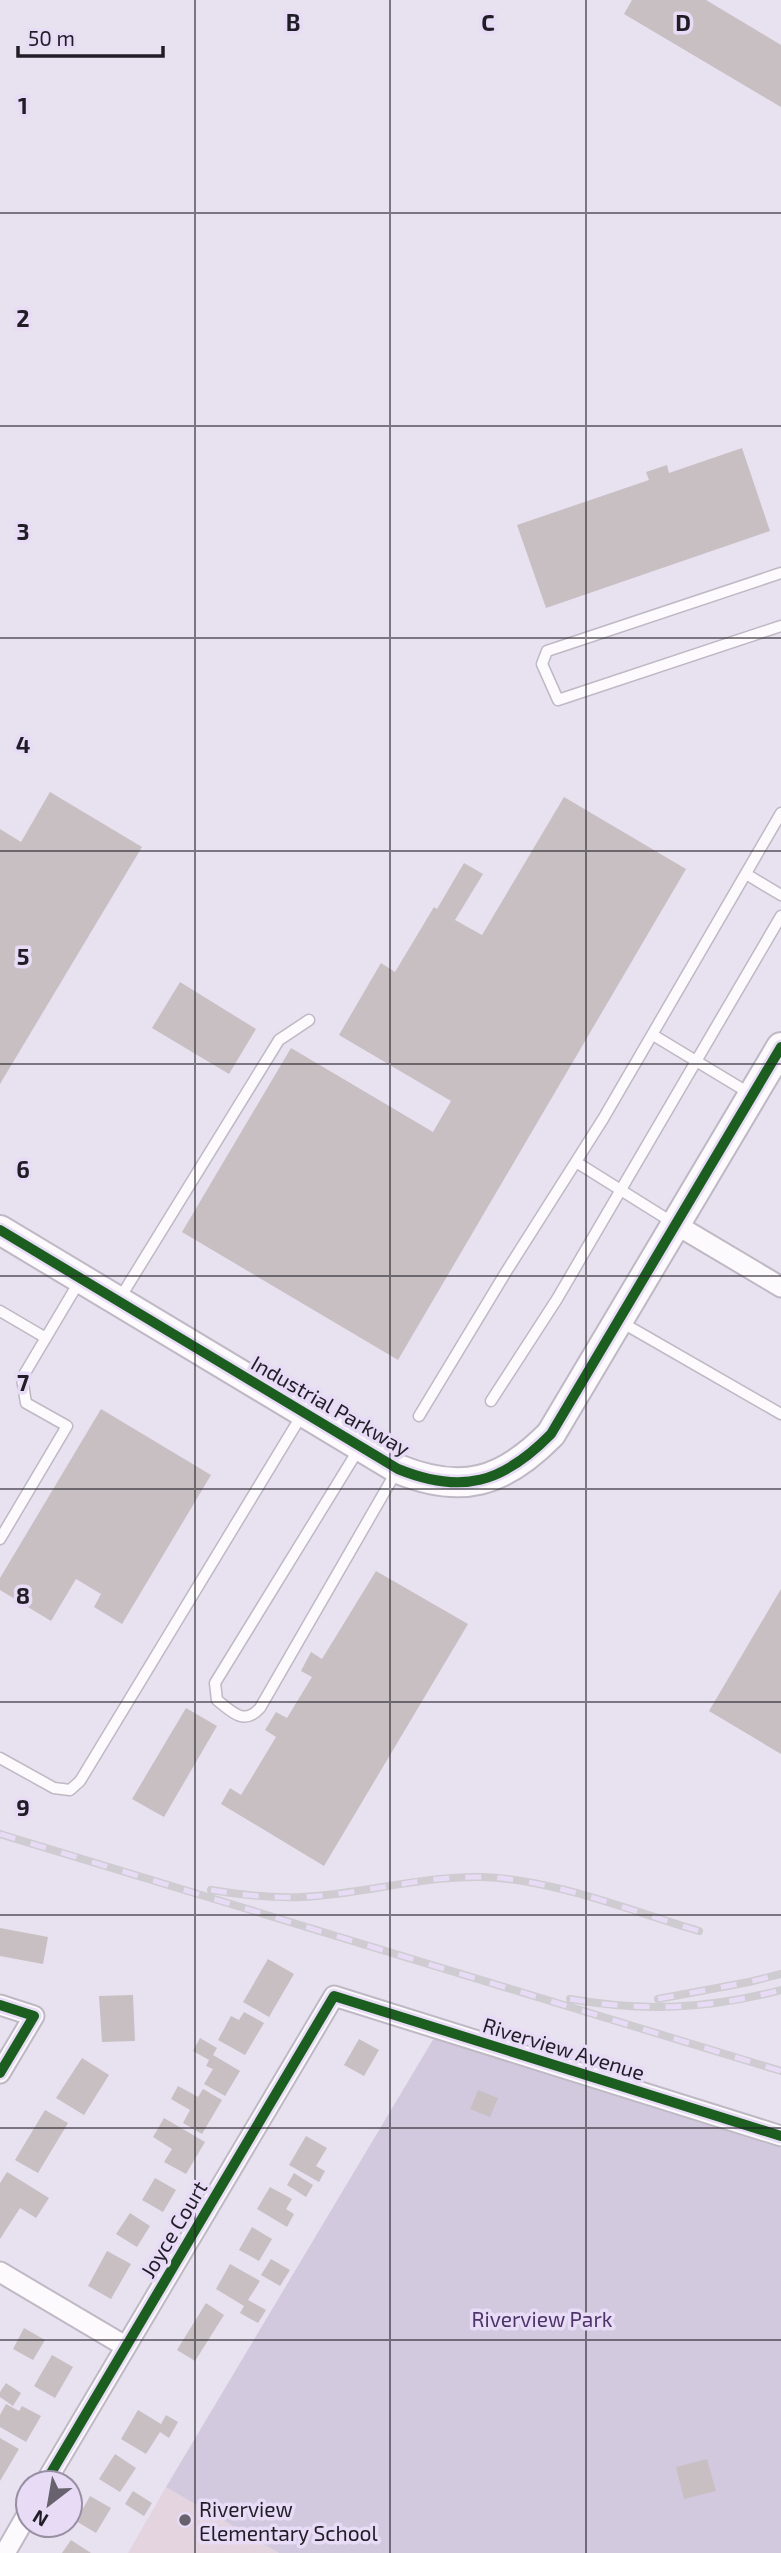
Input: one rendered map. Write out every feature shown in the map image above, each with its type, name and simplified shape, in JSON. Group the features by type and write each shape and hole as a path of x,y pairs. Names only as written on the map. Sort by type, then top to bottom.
{"street":[{"name":"Industrial Parkway","path":"0,1230 398,1469 422,1479 460,1483 488,1478 523,1461 551,1434 781,1047"},
{"path":"675,1224 781,1287"},
{"name":"Riverview Avenue","path":"334,1996 781,2136"},
{"name":"Joyce Court","path":"53,2469 334,1996"},
{"path":"0,2005 34,2015 0,2073"},
{"path":"0,2272 125,2346"},
{"path":"5,2553 14,2537"}],"lane":[{"path":"781,573 547,651 542,664 558,700 781,626"},
{"path":"419,1416 653,1035 781,813"},
{"path":"746,874 781,895"},
{"path":"491,1401 557,1299 781,916"},
{"path":"118,1301 279,1040 309,1020"},
{"path":"653,1035 753,1095"},
{"path":"576,1161 675,1224"},
{"path":"0,1539 67,1426 26,1403 22,1378 81,1278"},
{"path":"0,1311 46,1338"},
{"path":"618,1321 781,1414"},
{"path":"0,1758 54,1788 70,1790 80,1781 303,1413"},
{"path":"360,1447 215,1684 217,1700 236,1714 253,1716 260,1708 398,1469"}],"shaded area":[{"name":"Riverview Elementary School","path":"166,2487 279,2553 128,2553"}],"green space":[{"name":"Riverview Park","path":"434,2038 781,2148 781,2553 279,2553 166,2487"}],"building":[{"path":"632,0 706,0 781,45 781,107 624,14"},
{"path":"742,448 770,531 546,608 517,525 649,480 646,472 667,465 669,473"},
{"path":"50,792 142,847 0,1084 0,829 21,842"},
{"path":"564,797 686,869 398,1360 182,1232 291,1048 433,1132 451,1101 339,1035 381,963 395,972 464,863 483,874 455,920 482,935"},
{"path":"180,982 256,1029 229,1074 152,1028"},
{"path":"101,1409 211,1475 122,1624 94,1607 101,1594 76,1579 51,1621 0,1590 0,1578"},
{"path":"376,1571 468,1624 324,1866 221,1804 230,1788 241,1795 276,1737 265,1730 276,1712 287,1718 312,1677 301,1671 311,1652 322,1659"},
{"path":"781,1589 781,1754 709,1711"},
{"path":"186,1708 217,1726 164,1817 132,1799"},
{"path":"0,1928 48,1937 43,1964 0,1956"},
{"path":"268,1959 294,1974 269,2017 243,2002"},
{"path":"133,1995 135,2041 102,2042 99,1996"},
{"path":"244,2012 264,2023 245,2055 218,2040 231,2016 239,2020"},
{"path":"200,2038 217,2048 213,2055 240,2071 225,2096 204,2084 213,2069 206,2066 209,2060 193,2051"},
{"path":"359,2039 379,2050 364,2076 344,2065"},
{"path":"82,2058 109,2075 84,2115 56,2098"},
{"path":"178,2086 198,2097 203,2089 222,2100 202,2134 183,2123 190,2110 171,2099"},
{"path":"478,2090 498,2098 490,2117 470,2109"},
{"path":"45,2110 68,2123 38,2173 15,2160"},
{"path":"164,2118 205,2142 186,2174 164,2162 172,2149 153,2137"},
{"path":"306,2136 327,2148 316,2166 325,2171 319,2182 289,2165"},
{"path":"7,2172 49,2198 36,2218 20,2208 0,2239 0,2183"},
{"path":"294,2173 313,2185 306,2197 287,2185"},
{"path":"155,2178 176,2190 163,2212 142,2200"},
{"path":"270,2187 292,2199 286,2209 294,2214 287,2227 257,2209"},
{"path":"130,2213 150,2226 137,2247 116,2234"},
{"path":"252,2227 272,2239 259,2261 239,2250"},
{"path":"107,2251 131,2264 111,2299 88,2286"},
{"path":"271,2259 290,2270 280,2286 261,2275"},
{"path":"230,2264 260,2281 248,2300 266,2310 258,2323 240,2313 244,2306 216,2289"},
{"path":"206,2303 224,2315 195,2361 177,2350"},
{"path":"24,2328 45,2340 33,2360 13,2349"},
{"path":"52,2355 73,2367 55,2398 34,2386"},
{"path":"6,2383 21,2393 13,2406 0,2397"},
{"path":"6,2404 19,2411 22,2406 41,2416 26,2442 0,2427 0,2415"},
{"path":"138,2410 161,2424 166,2415 178,2422 169,2438 160,2432 146,2454 121,2439"},
{"path":"0,2438 19,2449 0,2481"},
{"path":"115,2454 136,2468 120,2492 99,2479"},
{"path":"707,2459 716,2491 684,2499 676,2467"},
{"path":"133,2491 152,2503 144,2516 125,2504"},
{"path":"90,2496 111,2508 96,2533 84,2526 84,2507"},
{"path":"71,2540 91,2553 62,2553"}],"railway":[{"path":"0,1834 781,2071"},
{"path":"211,1890 256,1896 302,1897 436,1879 509,1879 592,1897 699,1931"},
{"path":"658,1999 781,1974"},
{"path":"570,1999 624,2006 676,2007 728,2001 781,1990"}],"cycle path":[{"path":"0,1230 398,1469 442,1481 480,1480 516,1464 551,1434 781,1047"},
{"path":"53,2469 334,1996 781,2136"},
{"path":"0,2005 34,2016 0,2073"}],"place":[{"name":"Riverview Elementary School","path":"185,2520"}]}
